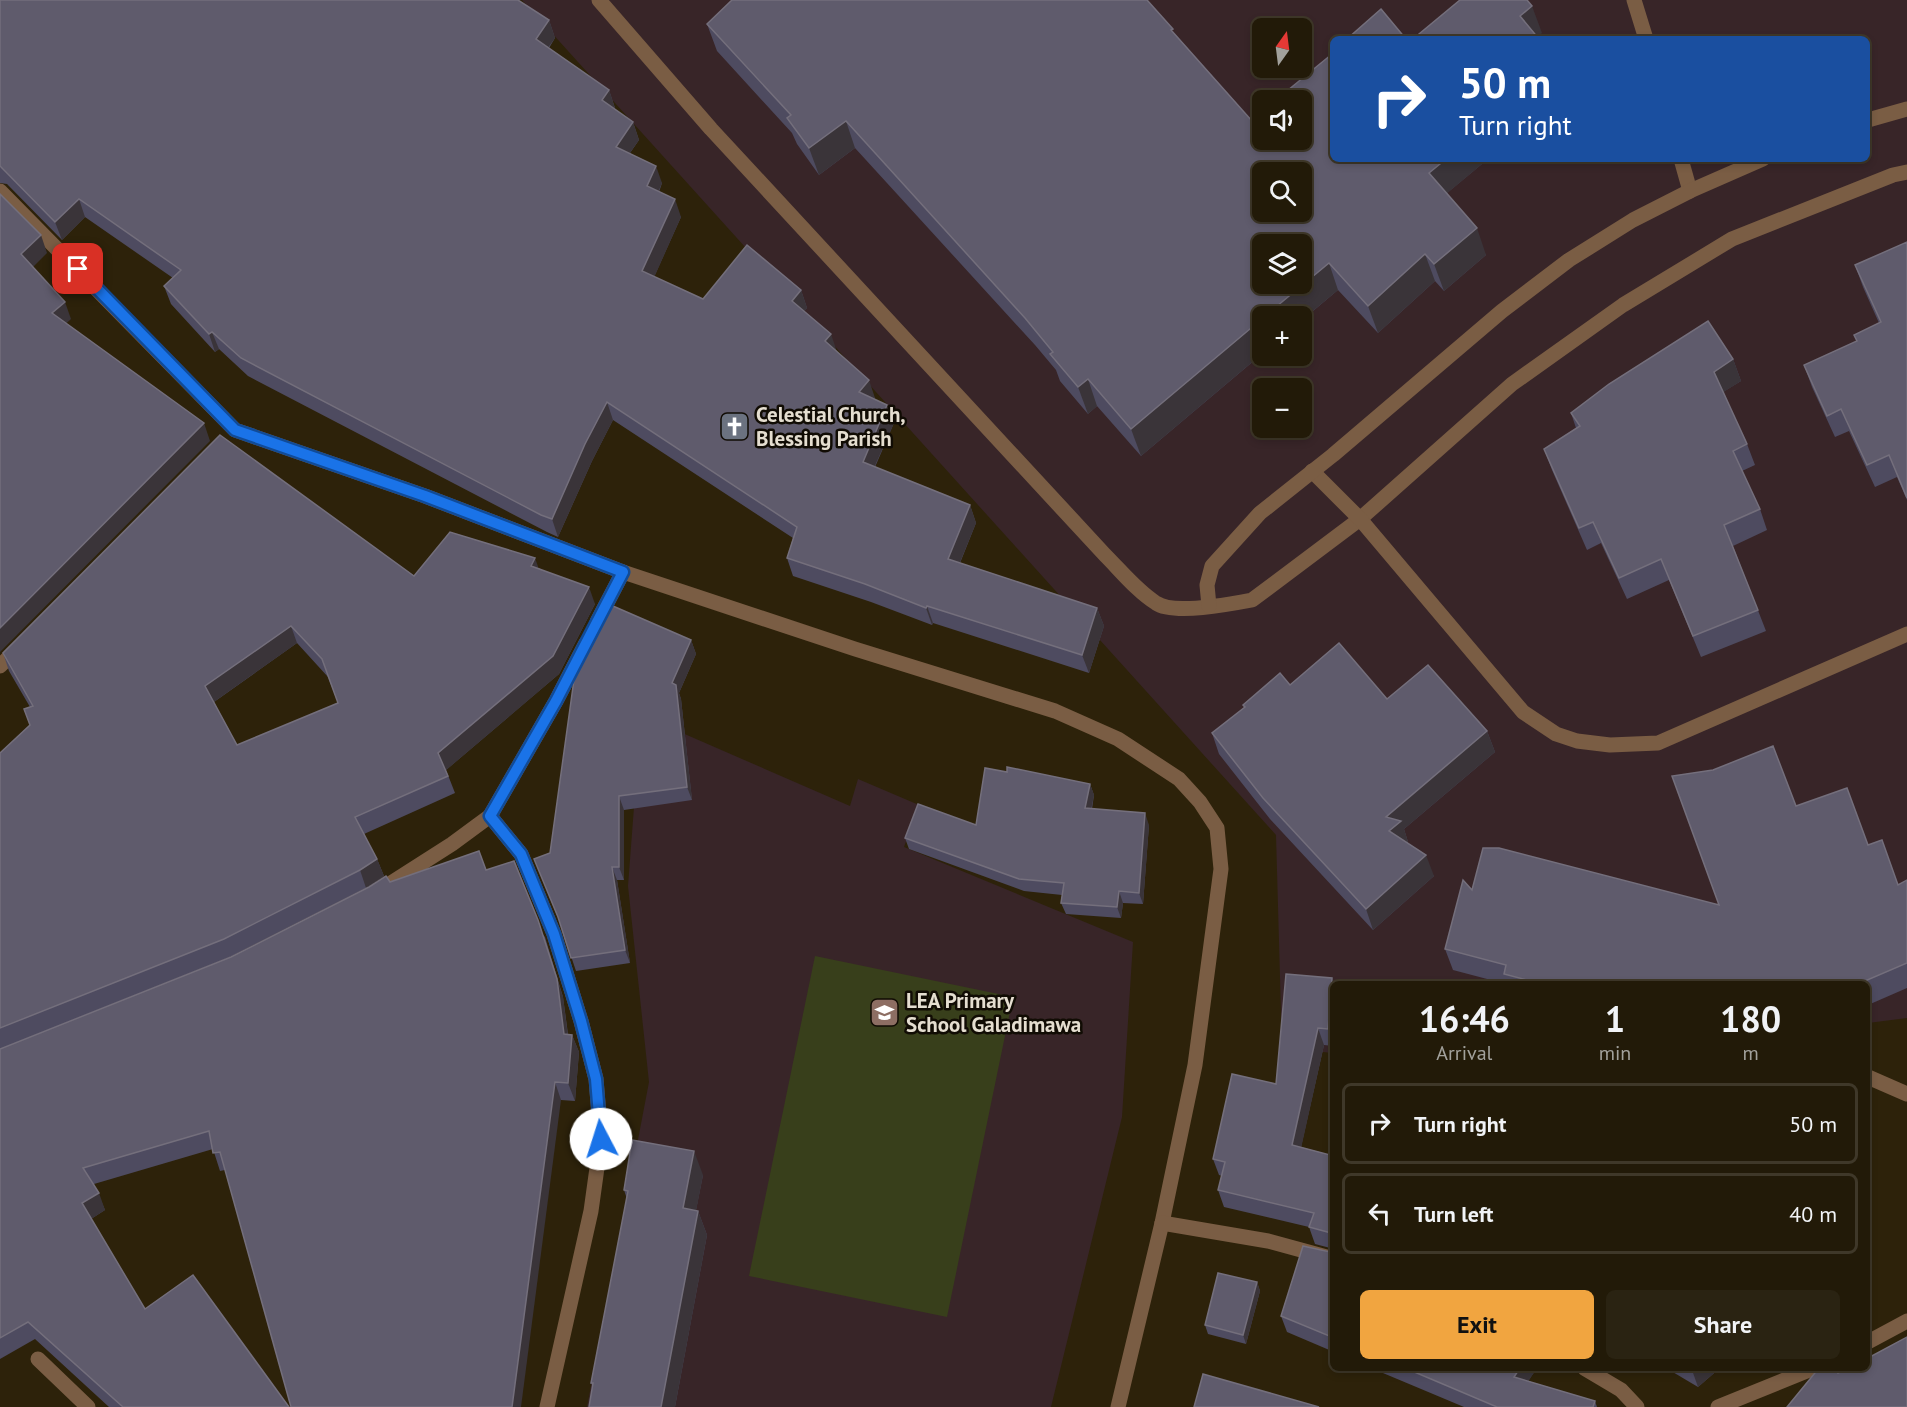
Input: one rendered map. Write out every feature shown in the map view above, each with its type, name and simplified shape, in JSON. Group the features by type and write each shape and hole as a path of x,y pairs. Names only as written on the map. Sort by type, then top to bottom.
{"street":[{"path":"599,0 719,138 1128,578 1157,604 1176,609 1192,609 1252,600 1360,519 1512,384 1623,305 1732,239 1893,175 1907,172"},
{"path":"1634,0 1645,36"},
{"path":"1870,119 1907,109"},
{"path":"1682,162 1690,190"},
{"path":"1209,606 1207,585 1212,567 1260,513 1502,311 1569,260 1633,219 1690,190 1756,162"},
{"path":"0,191 231,434 425,496 623,572 855,649 1054,711 1118,739 1179,779 1200,802 1216,828 1221,869 1195,1065 1162,1223 1118,1407"},
{"path":"1312,471 1360,519 1523,712 1556,734 1577,741 1610,745 1658,742 1907,634"},
{"path":"371,896 452,844 490,816 556,701 623,572"},
{"path":"0,666 33,633"},
{"path":"490,816 521,854 554,934 596,1079 601,1139 591,1211 547,1407"},
{"path":"1870,1078 1907,1094"},
{"path":"1162,1223 1268,1241 1330,1258"},
{"path":"1870,1341 1907,1321"},
{"path":"38,1359 88,1407"},
{"path":"1589,1371 1621,1390 1637,1407"},
{"path":"1718,1407 1807,1371"}],"shaded area":[{"path":"522,0 1907,0 1907,1018 1870,1023 1870,981 1330,981 1330,1053 1282,1048 1276,835"},
{"name":"LEA Primary School Galadimawa","path":"641,715 850,806 858,779 919,805 904,847 1133,942 1122,1117 1051,1407 587,1407 649,1082 628,886"}],"green space":[{"path":"815,956 1013,997 947,1317 749,1276"}],"building":[{"path":"0,0 518,0 549,20 536,39 609,90 602,100 633,122 616,147 656,166 647,186 675,199 642,271 703,299 747,245 801,290 792,301 831,334 825,341 869,380 859,392 887,405 863,462 970,505 948,559 1097,608 1082,655 927,606 926,608 865,584 787,558 797,527 607,402 585,444 552,519 241,358 212,332 209,334 164,286 181,270 79,199 55,222 0,166"},
{"path":"732,0 1147,0 1252,121 1252,150 1312,150 1312,90 1288,90 1303,78 1312,78 1312,70 1330,56 1330,162 1442,162 1429,173 1477,228 1434,264 1425,254 1368,306 1329,263 1312,277 1312,234 1252,234 1252,294 1292,294 1277,306 1252,306 1252,327 1131,429 1088,379 1078,387 1050,354 1053,352 1025,318 846,121 809,148 787,118 791,115 707,24"},
{"path":"1460,0 1527,0 1532,6 1520,16 1537,36 1417,36"},
{"path":"1381,9 1404,36 1350,36"},
{"path":"0,194 41,235 21,254 65,302 52,313 204,423 0,628"},
{"path":"1907,242 1907,498 1889,455 1867,465 1841,409 1827,416 1804,365 1857,341 1854,335 1881,322 1855,265"},
{"path":"1708,321 1733,359 1714,372 1747,444 1733,451 1760,509 1724,525 1758,610 1693,636 1661,559 1619,578 1593,522 1579,528 1544,449 1580,426 1571,413 1609,384"},
{"path":"220,435 414,576 450,532 535,558 531,566 589,587 553,656 438,753 448,776 355,817 377,859 360,870 224,939 0,1028 0,753 30,725 24,709 33,706 3,653","holes":["291,626 322,659 338,703 237,745 205,686"]},
{"path":"606,603 691,640 672,683 676,685 687,787 619,796 619,867 612,867 625,950 571,958 558,917 534,859 550,853 577,658"},
{"path":"1339,643 1387,699 1428,665 1487,731 1386,817 1401,821 1389,831 1426,855 1366,909 1263,798 1212,733 1245,707 1243,705 1280,673 1290,685"},
{"path":"1773,746 1796,806 1847,788 1868,845 1882,840 1898,885 1907,880 1907,963 1865,981 1531,981 1504,974 1506,965 1445,949 1463,880 1472,890 1483,848 1499,848 1719,905 1672,776 1713,770"},
{"path":"1007,767 1090,784 1085,808 1145,813 1139,893 1119,891 1117,907 1061,903 1064,883 1019,879 905,838 918,804 976,825 985,768 1007,772"},
{"path":"479,851 486,870 514,861 538,920 557,979 564,1034 572,1035 568,1083 555,1082 512,1407 291,1407 220,1152 213,1153 209,1131 83,1168 99,1193 82,1203 145,1309 193,1275 289,1407 123,1407 28,1322 0,1338 0,1049 231,957 369,887 386,876 390,882"},
{"path":"1286,974 1332,978 1328,1029 1318,1028 1292,1145 1330,1155 1330,1233 1309,1227 1314,1213 1218,1190 1225,1162 1213,1159 1232,1074 1276,1084"},
{"path":"632,1140 694,1151 683,1208 698,1211 661,1407 589,1407 593,1383 591,1383 628,1191 624,1190"},
{"path":"1303,1246 1330,1252 1330,1336 1281,1316"},
{"path":"1218,1273 1257,1282 1243,1335 1205,1325"},
{"path":"1907,1337 1907,1407 1787,1407 1817,1371 1838,1373 1870,1371 1870,1357"},
{"path":"1412,1371 1518,1371 1514,1377 1595,1401 1593,1407 1497,1407"},
{"path":"1203,1374 1319,1407 1194,1407"}],"place":[{"name":"Celestial Church, Blessing Parish","path":"735,426"},
{"name":"LEA Primary School Galadimawa","path":"885,1012"}],"route":[{"path":"78,269 235,430 425,496 623,572 556,701 490,816 521,854 554,934 596,1079 601,1139"}]}
